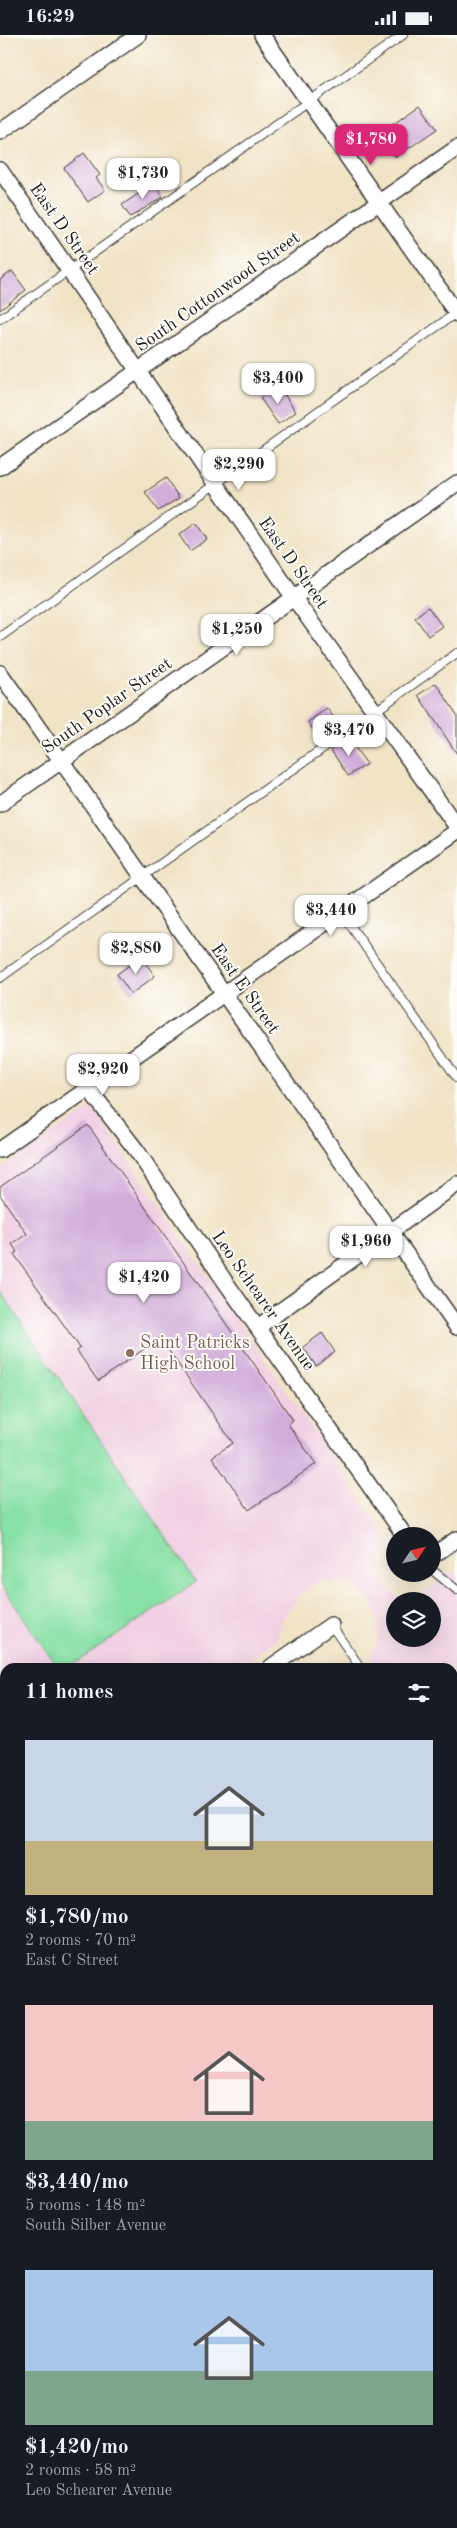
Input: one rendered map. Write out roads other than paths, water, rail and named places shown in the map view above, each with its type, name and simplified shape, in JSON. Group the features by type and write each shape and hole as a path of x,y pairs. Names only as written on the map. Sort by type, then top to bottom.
{"street":[{"path":"0,132 138,35"},
{"path":"262,35 457,313"},
{"name":"South Cottonwood Street","path":"0,467 457,148"},
{"name":"East D Street","path":"0,169 294,598 457,829"},
{"name":"South Poplar Street","path":"0,804 457,483"},
{"name":"East E Street","path":"0,673 457,1327"},
{"path":"0,1150 457,829"},
{"name":"Leo Schearer Avenue","path":"88,1089 137,1151 399,1527"},
{"path":"258,1327 457,1184"},
{"path":"441,1550 457,1539"},
{"path":"277,1663 331,1625"}],"lane":[{"path":"0,319 403,35"},
{"path":"0,637 457,313"},
{"path":"0,978 457,653"},
{"path":"341,912 457,1078"},
{"path":"441,1577 457,1590"},
{"path":"331,1625 357,1663"}],"place":[{"name":"Saint Patricks High School","path":"130,1353"}]}
